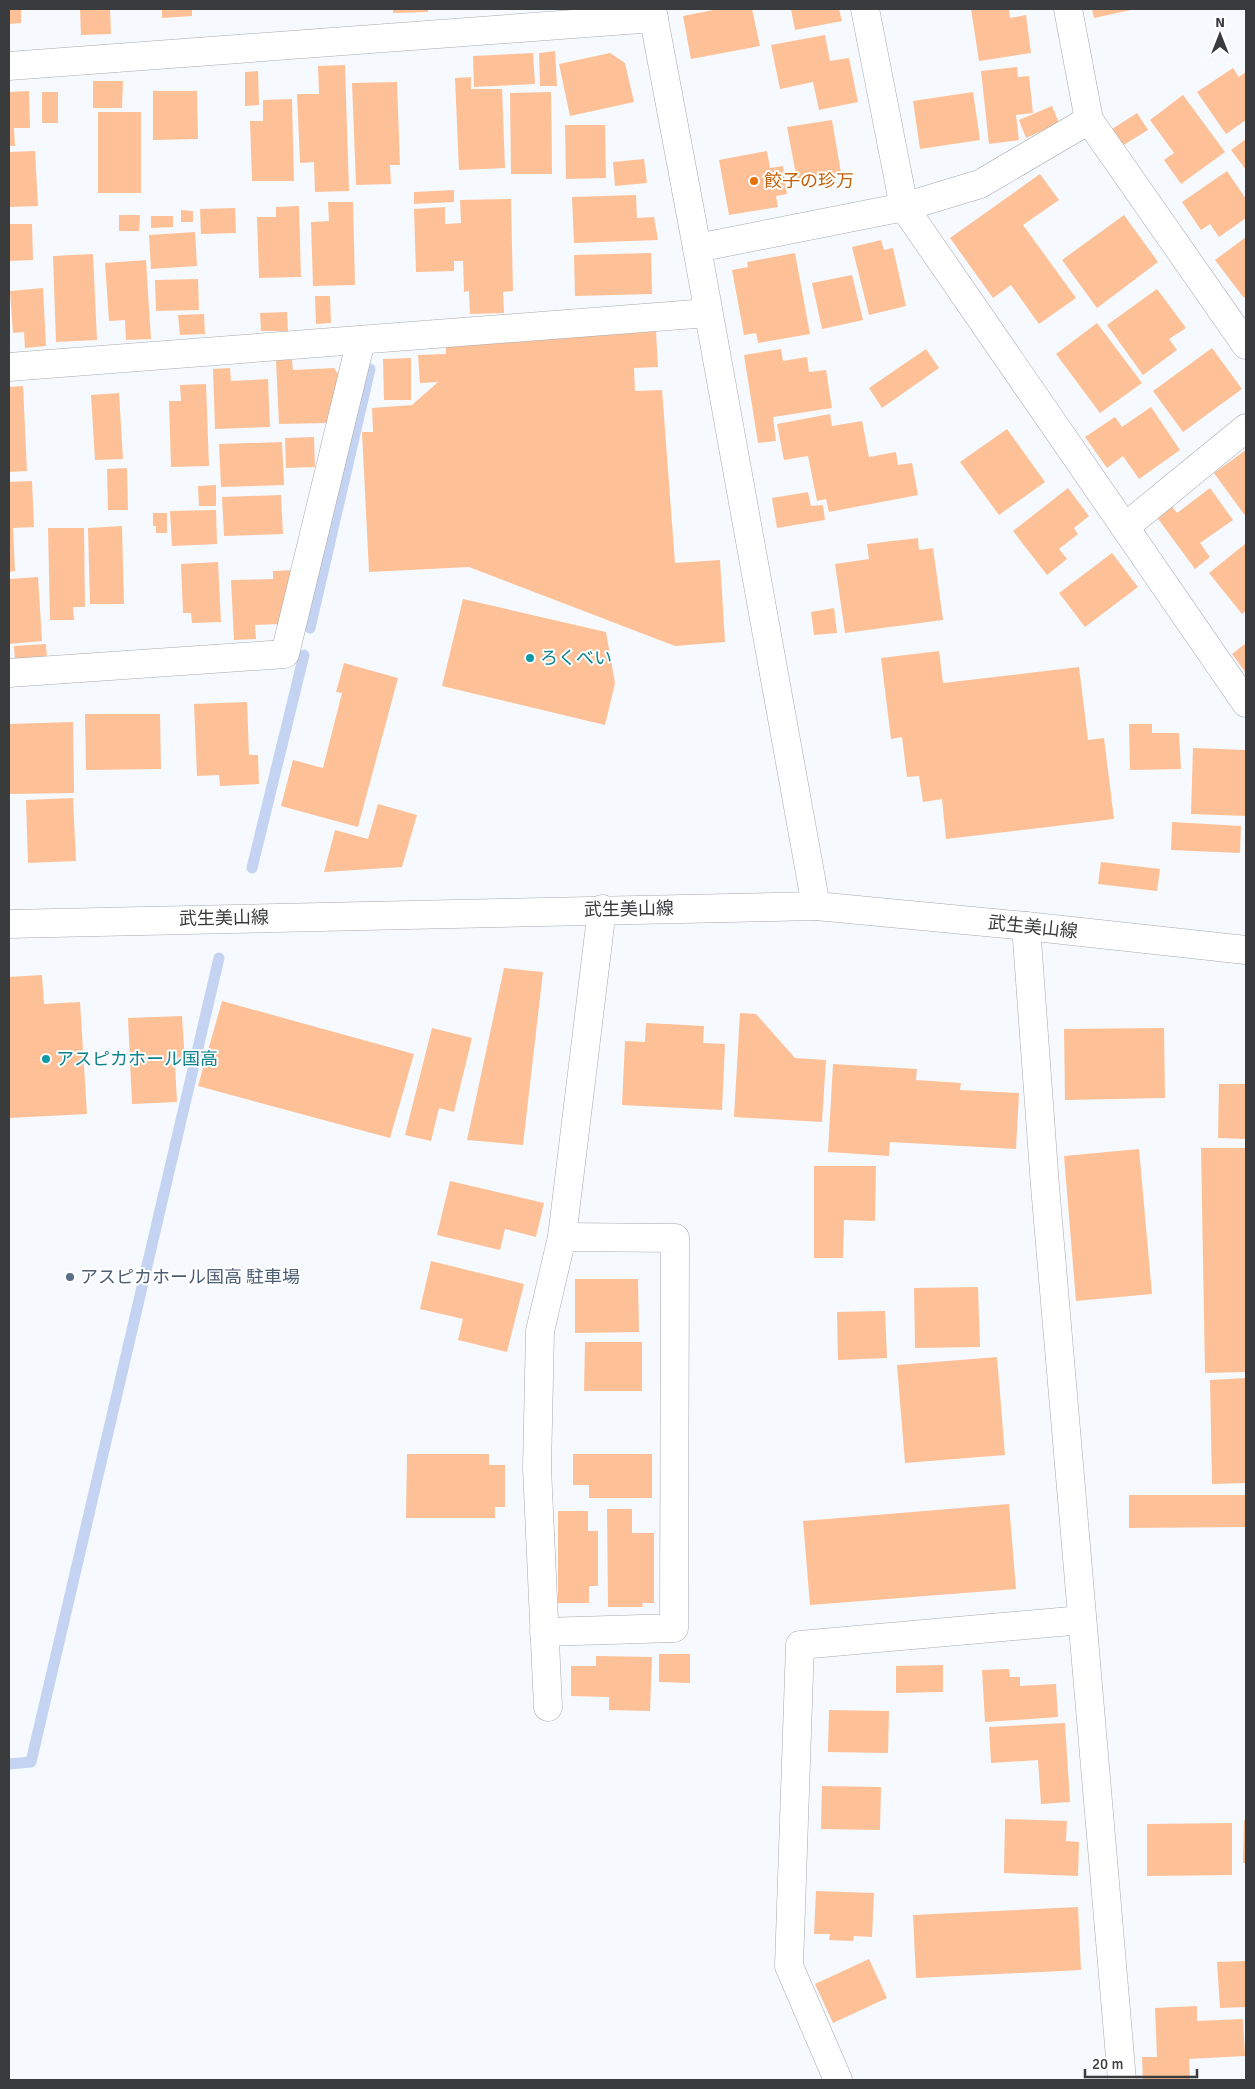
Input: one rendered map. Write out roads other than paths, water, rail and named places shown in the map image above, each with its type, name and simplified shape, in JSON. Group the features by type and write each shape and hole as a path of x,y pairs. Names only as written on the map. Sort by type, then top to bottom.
{"street":[{"path":"866,9 904,207 1246,703"},
{"path":"1068,9 1089,120 1246,345"},
{"path":"9,66 653,14 816,906"},
{"path":"697,248 904,207 980,184 1089,120"},
{"path":"9,367 708,313"},
{"path":"9,673 285,654 362,340"},
{"path":"1125,527 1246,428"},
{"name":"武生美山線","path":"9,924 816,906 1246,950"},
{"path":"548,1707 536,1468 540,1331 562,1237 602,910"},
{"path":"1026,926 1046,1196 1122,2080"},
{"path":"544,1632 674,1628 675,1238 562,1237"},
{"path":"838,2080 790,1966 800,1645 1082,1620"}],"waterway":[{"path":"310,628 370,369"},
{"path":"252,868 304,655"},
{"path":"9,1764 31,1762 219,958"}],"place":[{"name":"餃子の珍万","path":"754,181"},
{"name":"ろくべい","path":"530,658"},
{"name":"アスピカホール国高","path":"46,1059"},
{"name":"アスピカホール国高 駐車場","path":"70,1277"}]}
